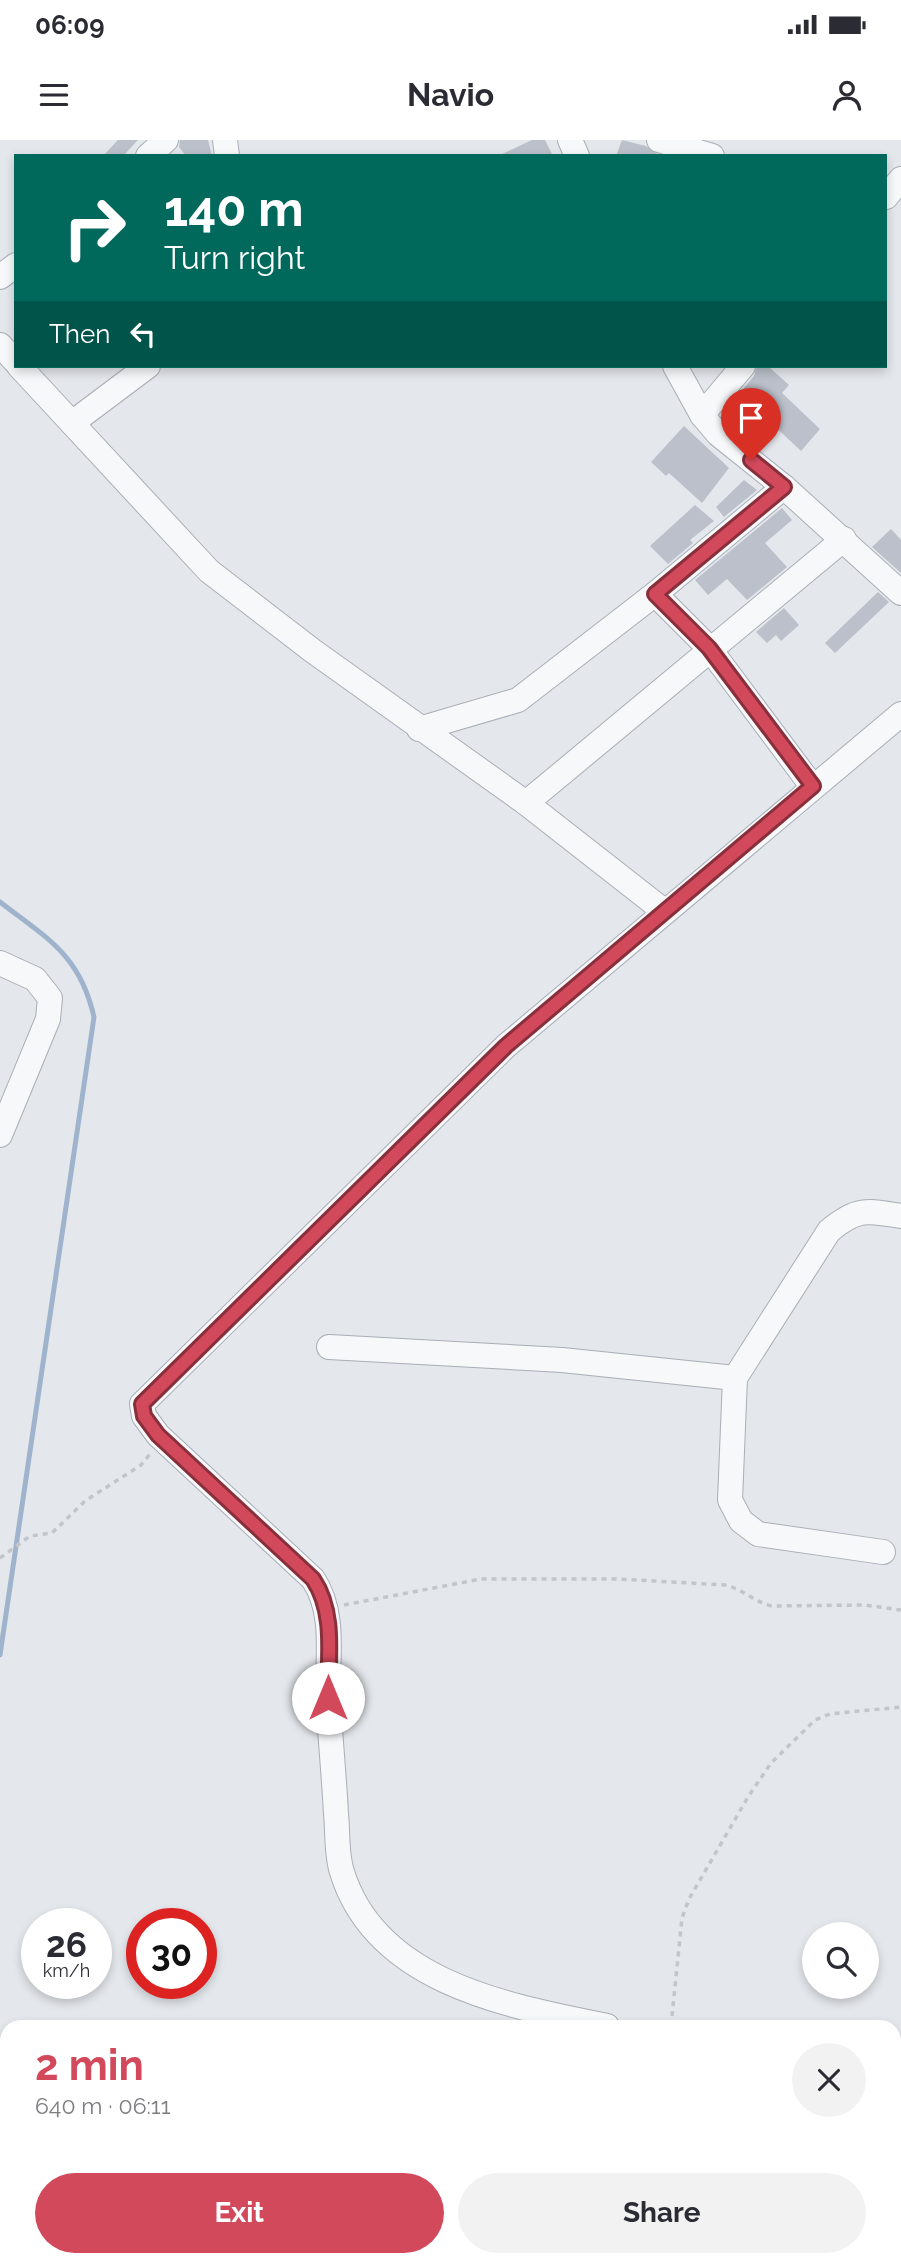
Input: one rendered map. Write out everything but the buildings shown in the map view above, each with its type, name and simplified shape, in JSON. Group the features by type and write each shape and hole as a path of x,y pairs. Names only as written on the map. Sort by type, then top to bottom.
{"street":[{"path":"150,154 166,140"},
{"path":"659,140 705,154"},
{"path":"887,196 901,179"},
{"path":"0,345 14,361"},
{"path":"21,368 209,571 419,729 526,803 664,911"},
{"path":"72,422 145,368"},
{"path":"676,368 702,415 719,434 844,539 901,593"},
{"path":"702,415 741,368"},
{"path":"419,729 518,700 655,594 784,487"},
{"path":"526,803 709,648 844,539"},
{"path":"655,594 709,648 813,786"},
{"path":"577,2020 531,2011 442,1979 391,1947 367,1922 341,1870 328,1698 328,1608 313,1579 155,1432 144,1416 142,1404 506,1046 901,713"},
{"path":"0,963 35,979 50,998 47,1019 0,1135"},
{"path":"883,1552 758,1534 741,1521 730,1500 735,1378 829,1231 848,1215 870,1210 901,1216"},
{"path":"329,1347 562,1360 735,1378"}],"path":[{"path":"0,1558 30,1535 52,1533 85,1501 141,1465 149,1457 155,1432"},
{"path":"328,1608 481,1579 554,1578 725,1585 736,1587 760,1603 772,1606 865,1605 901,1610"},
{"path":"672,2020 682,1918 748,1797 771,1763 794,1737 815,1720 830,1714 901,1707"}],"waterway":[{"path":"0,902 47,938 71,963 88,996 94,1017 0,1655"}],"route":[{"path":"328,1698 328,1608 323,1593 313,1579 158,1435 144,1416 142,1404 506,1046 813,786 709,648 655,594 784,487 751,460"}]}
